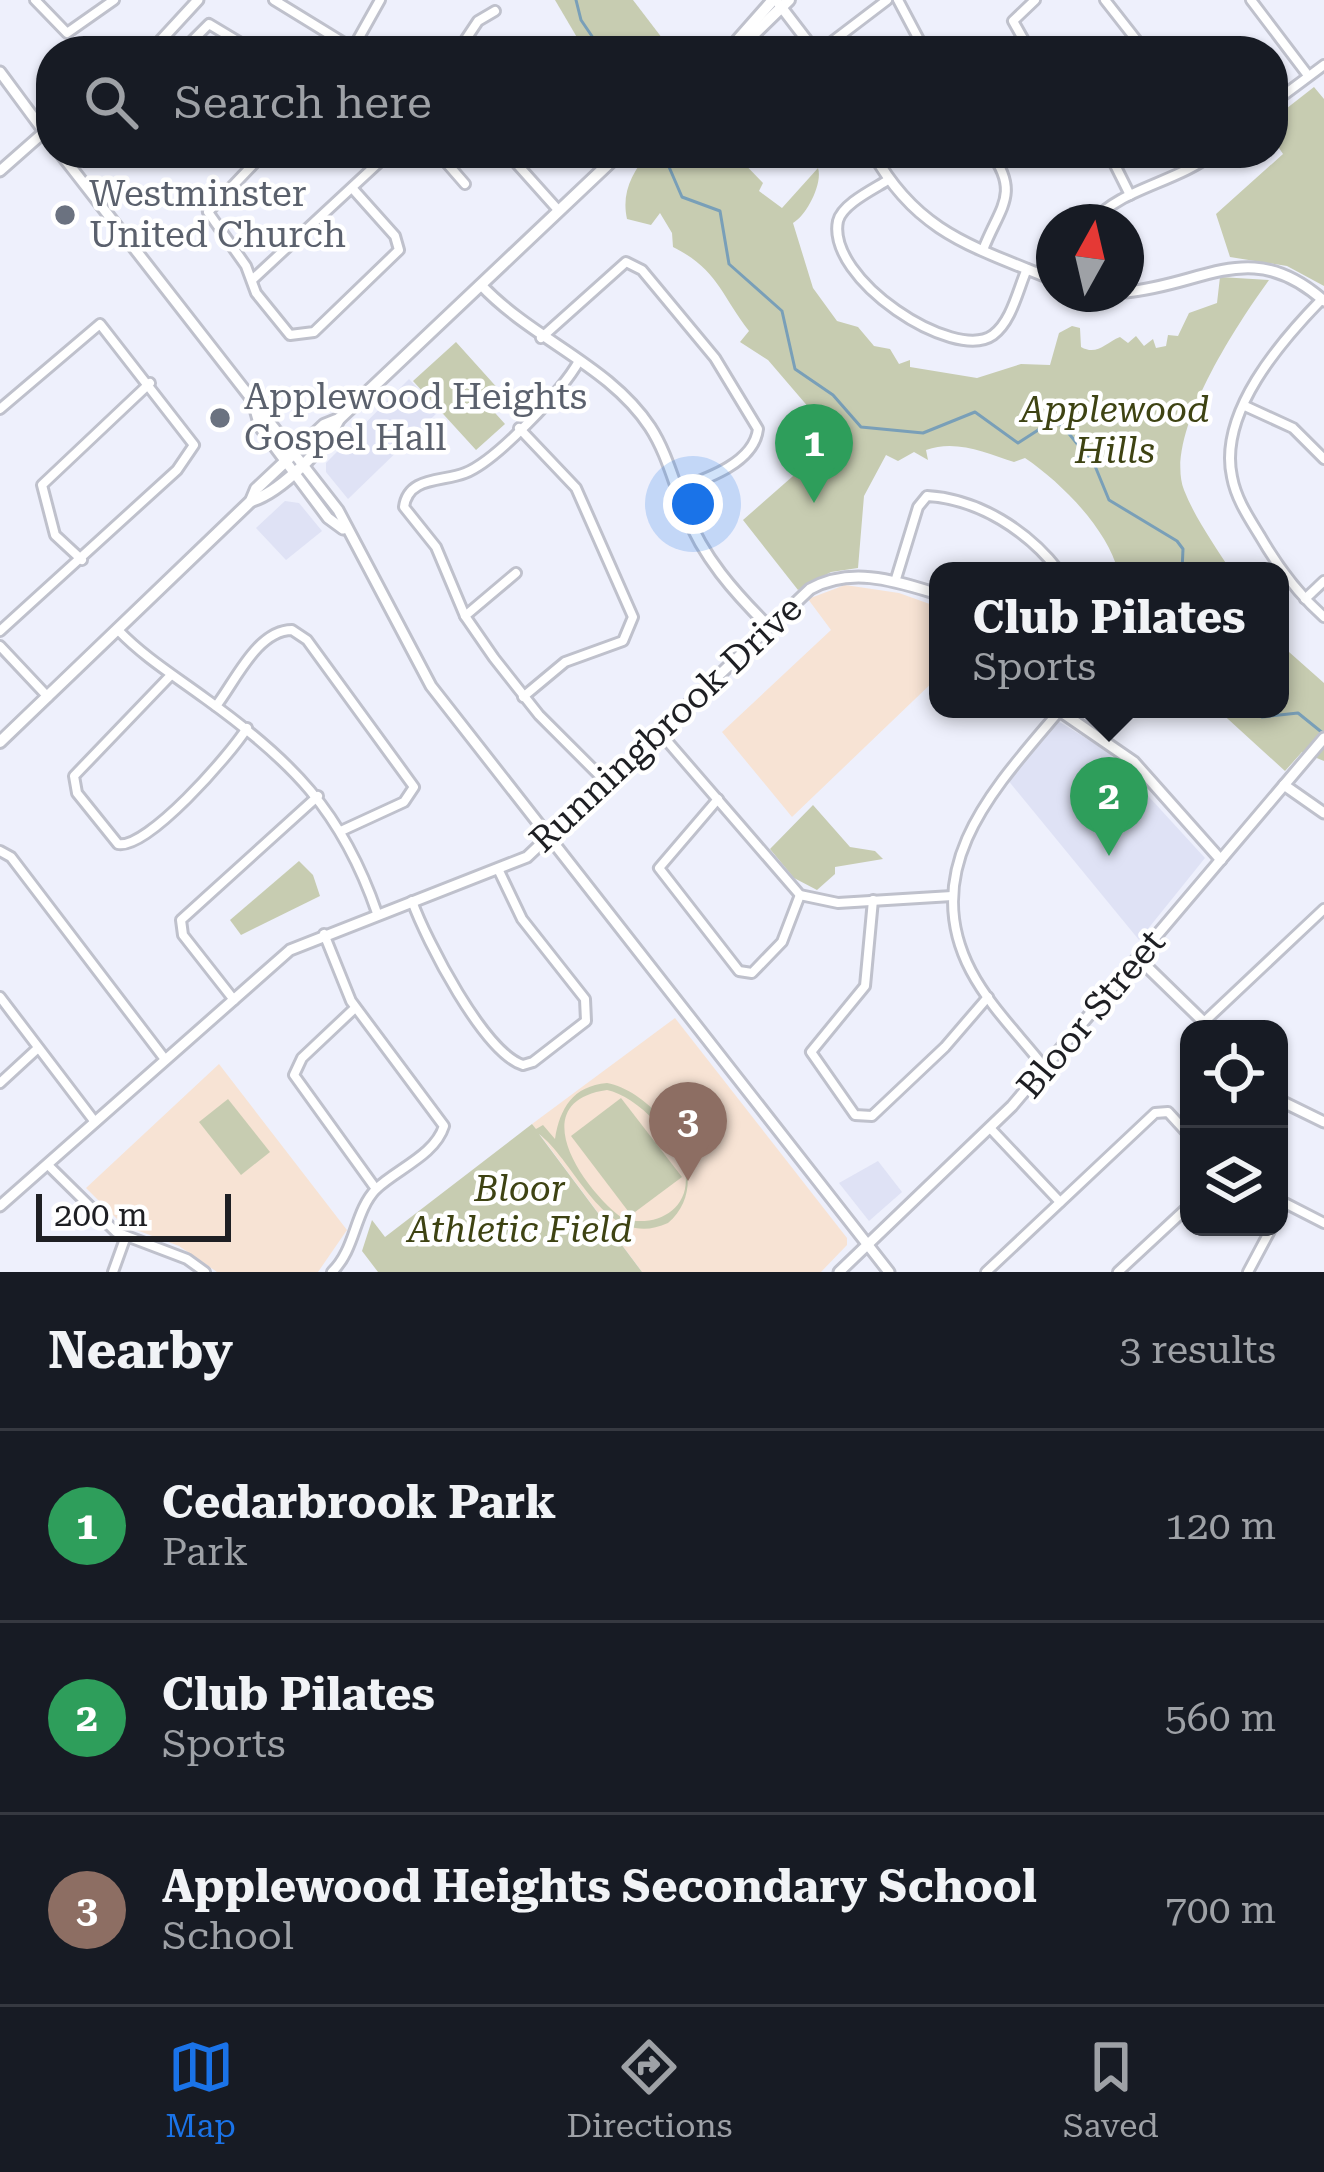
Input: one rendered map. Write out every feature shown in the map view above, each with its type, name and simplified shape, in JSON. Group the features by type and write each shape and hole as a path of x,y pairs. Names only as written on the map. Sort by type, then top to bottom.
{"main road":[{"path":"752,36 780,2"},
{"path":"0,742 294,461 324,424 339,419 604,168"}],"street":[{"path":"35,0 67,33 114,0"},
{"path":"166,36 198,0"},
{"path":"274,0 332,36"},
{"path":"361,36 380,0"},
{"path":"838,36 886,0"},
{"path":"898,0 918,36"},
{"path":"1022,36 1013,21 1035,0"},
{"path":"1105,0 1133,36"},
{"path":"1251,0 1278,36"},
{"path":"780,2 806,36"},
{"path":"468,36 478,21 495,11"},
{"path":"197,36 209,24 229,36"},
{"path":"1288,49 1307,74"},
{"path":"1288,90 1324,65"},
{"path":"0,72 36,117"},
{"path":"0,171 36,143"},
{"path":"71,168 294,461 338,510 431,686 889,1272"},
{"path":"248,168 208,212 285,331 301,337 314,332 400,247 353,188"},
{"path":"252,280 374,168"},
{"path":"451,168 465,184"},
{"path":"521,168 560,211"},
{"path":"881,168 920,218 1036,272"},
{"path":"982,250 1009,189 1002,168"},
{"path":"1116,168 1130,195"},
{"path":"1118,204 1195,168"},
{"path":"888,180 849,207 838,228 860,280 899,313 968,340 987,338 1002,326 1027,268"},
{"path":"541,338 626,262 642,270 715,358 758,429 754,444 730,465 677,489"},
{"path":"1144,288 1235,266 1276,271 1323,300 1265,363 1231,451 1232,480 1276,562"},
{"path":"481,285 541,338 607,380 650,426 711,559 766,626"},
{"path":"0,409 100,324 190,436 193,452 82,560 0,631"},
{"path":"579,361 568,381 471,470 425,482 405,498 405,510 436,547 466,616 524,697 609,784"},
{"path":"82,560 55,535 42,485 150,383"},
{"path":"1245,406 1293,428 1324,460"},
{"path":"519,428 576,488 633,617 622,641 565,662 524,697"},
{"path":"895,582 918,507 927,496 997,518 1033,542 1051,562"},
{"path":"466,616 516,573"},
{"name":"Runningbrook Drive","path":"0,1206 290,950 324,932 499,871 549,838 661,734 766,626 821,582 852,575 929,591"},
{"path":"1289,579 1324,617"},
{"path":"1305,599 1324,581"},
{"path":"118,630 171,675 279,752 341,831 376,913"},
{"path":"216,706 253,653 273,635 299,633 414,787 404,802 341,831"},
{"path":"0,646 48,697"},
{"path":"171,675 74,776 77,793 118,844 142,840 234,748 247,728"},
{"path":"1045,1068 988,997 962,950 952,896 962,848 977,812 1053,718"},
{"path":"1071,718 1134,762 1221,860"},
{"path":"661,734 800,895 829,903 952,896"},
{"name":"Bloor Street","path":"839,1272 990,1128 1045,1068 1322,740"},
{"path":"1284,785 1324,812"},
{"path":"234,1000 183,935 181,920 317,796"},
{"path":"718,799 659,868 739,970 752,974 782,943 800,895"},
{"path":"0,851 11,857 164,1058"},
{"path":"412,902 435,959 452,985 509,1058 524,1065 533,1062 586,1021 588,1011 585,999 512,903 499,871"},
{"path":"873,900 865,986 811,1052 855,1115 872,1116 945,1047 988,997"},
{"path":"1213,1020 1324,910"},
{"path":"324,932 355,1007 444,1126 438,1141 376,1189 351,1248 332,1272"},
{"path":"1138,958 1203,1020"},
{"path":"0,997 94,1122"},
{"path":"355,1007 302,1058 294,1075 376,1189"},
{"path":"0,1083 38,1048"},
{"path":"1288,1104 1324,1122"},
{"path":"986,1272 1155,1113 1168,1112 1183,1128"},
{"path":"990,1128 1060,1202"},
{"path":"48,1165 126,1236 187,1259 205,1272"},
{"path":"1288,1205 1324,1223"},
{"path":"1118,1272 1180,1214"},
{"path":"113,1272 126,1236"},
{"path":"1248,1272 1267,1236"}],"shaded area":[{"path":"409,379 439,411 348,499 326,472 326,463"},
{"path":"285,501 299,503 322,531 286,560 256,528"},
{"path":"845,585 899,593 929,604 929,686 792,817 722,732 831,630 808,599"},
{"path":"1058,721 1107,751 1205,858 1139,940 1007,779"},
{"path":"675,1018 847,1238 847,1245 821,1272 642,1272 532,1124"},
{"path":"219,1064 347,1230 318,1272 217,1272 179,1246 123,1225 86,1188"},
{"path":"878,1161 902,1192 869,1221 839,1183"}],"green space":[{"path":"555,0 633,0 661,36 576,36"},
{"path":"1314,87 1324,99 1324,286 1287,266 1230,257 1216,214 1267,168 1288,168 1288,107"},
{"name":"Applewood Hills","path":"638,168 749,168 763,183 759,191 782,208 818,168 812,199 793,223 813,288 837,321 858,327 874,346 890,349 899,364 910,360 910,367 977,378 1021,364 1050,365 1059,333 1072,326 1080,328 1081,347 1087,349 1120,337 1128,343 1136,336 1144,346 1153,339 1156,348 1166,346 1168,335 1178,336 1189,313 1217,303 1220,277 1269,280 1207,380 1184,440 1180,467 1184,490 1225,562 1115,562 1093,523 1068,494 1025,458 1014,462 948,446 926,450 928,460 914,452 898,461 886,455 864,496 858,568 831,572 798,590 743,520 809,462 816,416 768,360 740,342 749,331 709,273 673,247 672,233 660,213 651,225 627,219 630,183"},
{"path":"456,342 501,392 487,404 505,424 476,450 413,381"},
{"path":"1289,652 1324,683 1324,761 1302,752 1285,771 1227,718 1289,718"},
{"path":"813,805 850,847 875,851 883,859 835,867 835,874 817,890 794,878 770,849"},
{"path":"299,861 313,875 320,896 241,935 230,920"},
{"name":"Bloor Athletic Field","path":"607,1083 627,1090 646,1103 677,1140 685,1162 688,1184 682,1204 668,1223 646,1229 610,1215 539,1134 642,1272 378,1272 362,1251 372,1220 385,1237 532,1124 536,1129 543,1125 555,1139 570,1100","holes":["607,1090 619,1094 666,1133 685,1171 683,1196 658,1218 622,1218 592,1188 568,1148 564,1128 568,1111 582,1098"]},
{"path":"621,1098 682,1177 631,1215 571,1136"},
{"path":"228,1099 270,1152 241,1175 199,1122"}],"waterway":[{"path":"576,0 592,36"},
{"path":"669,168 682,197 720,211 729,264 782,311 795,369 833,395 861,427 923,433 975,412 1018,443 1049,423 1062,425 1095,466 1109,500 1177,541 1183,549 1182,562"},
{"path":"1289,714 1298,713 1324,734"}],"place":[{"name":"Westminster United Church","path":"65,215"},
{"name":"Applewood Heights Gospel Hall","path":"220,418"},
{"name":"Cedarbrook Park","path":"814,503"},
{"name":"Club Pilates","path":"1109,856"},
{"name":"Applewood Heights Secondary School","path":"688,1181"}]}
